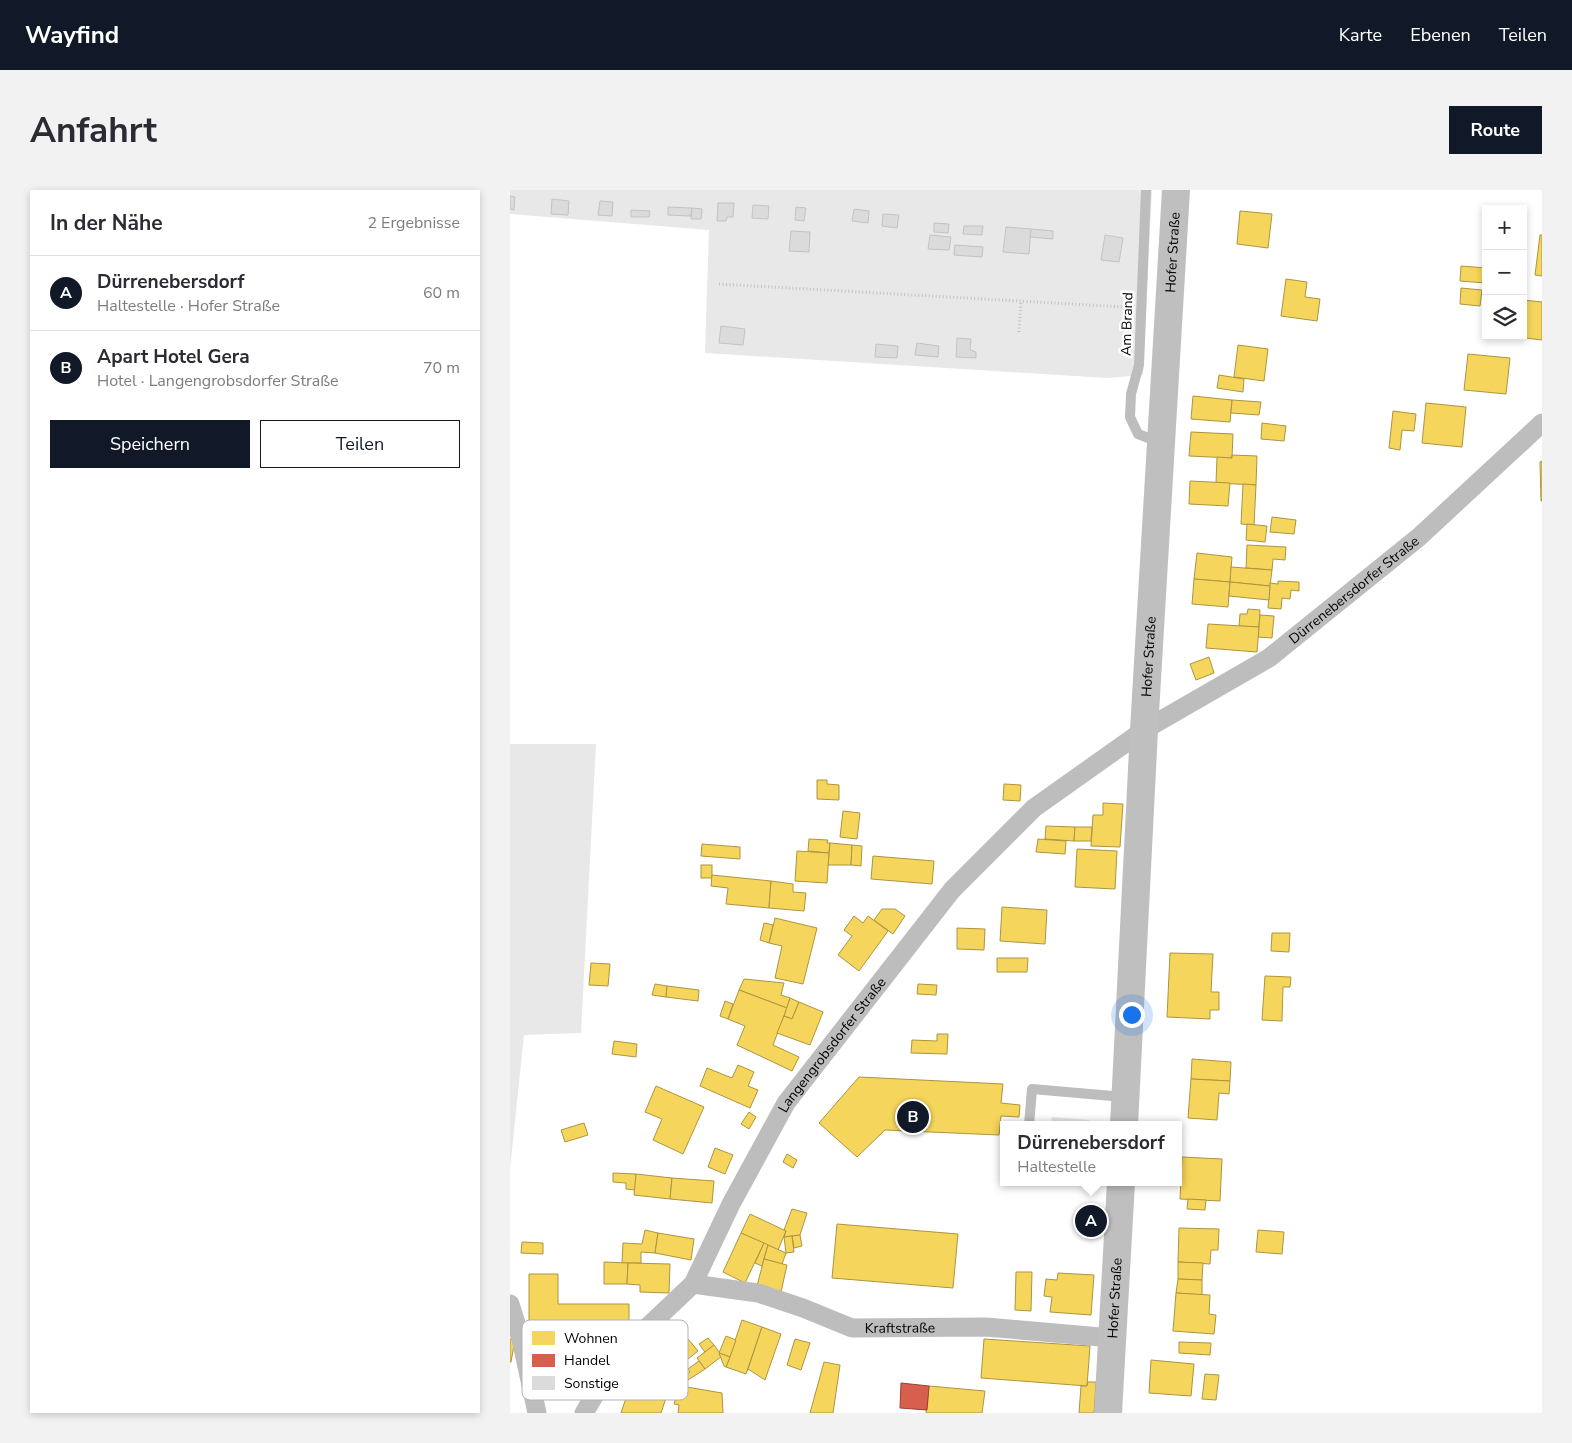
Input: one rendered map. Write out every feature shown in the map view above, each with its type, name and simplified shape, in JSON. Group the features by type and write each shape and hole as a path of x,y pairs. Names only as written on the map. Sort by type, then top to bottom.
{"main road":[{"name":"Hofer Straße","path":"1124,1121 1160,442 1176,190"},
{"name":"Hofer Straße","path":"1108,1413 1121,1186"}],"street":[{"name":"Dürrenebersdorfer Straße","path":"1144,730 1269,658 1419,537 1542,423"},
{"name":"Langengrobsdorfer Straße","path":"655,1320 694,1284 731,1204 786,1103 952,890 1034,808 1144,730"},
{"name":"Kraftstraße","path":"694,1284 758,1293 804,1308 852,1328 986,1327 1112,1338"},
{"path":"510,1304 522,1339"},
{"path":"535,1400 538,1413"},
{"name":"Langengrobsdorfer Straße","path":"584,1413 592,1400"}],"lane":[{"name":"Am Brand","path":"1146,190 1138,366 1131,394 1130,417 1138,434 1160,442"},
{"path":"1029,1121 1032,1088 1125,1097"}],"path":[{"path":"720,284 1141,308"},
{"path":"1019,332 1021,302"}],"shaded area":[{"path":"510,190 1152,190 1143,375 1107,378 705,353 709,230 510,214"},
{"path":"510,744 596,744 581,1033 524,1035 510,1169"},
{"path":"1052,1117 1089,1120 1089,1121 1052,1121"}],"building: Wohnen":[{"path":"1240,211 1272,214 1268,248 1237,244"},
{"path":"1540,235 1542,235 1542,276 1535,275"},
{"path":"1461,266 1482,268 1482,283 1460,281"},
{"path":"1286,279 1307,282 1305,297 1320,299 1317,321 1281,316"},
{"path":"1461,288 1482,290 1480,306 1460,304"},
{"path":"1527,300 1542,302 1542,340 1527,338"},
{"path":"1238,345 1268,349 1264,381 1234,377"},
{"path":"1468,354 1510,358 1506,394 1464,390"},
{"path":"1219,375 1244,379 1243,392 1217,388"},
{"path":"1193,396 1232,400 1230,422 1191,419"},
{"path":"1232,400 1261,402 1259,415 1231,413"},
{"path":"1426,403 1466,407 1462,447 1422,443"},
{"path":"1393,411 1416,414 1414,431 1402,430 1400,450 1389,448"},
{"path":"1262,423 1286,426 1284,441 1261,439"},
{"path":"1191,432 1233,434 1232,458 1189,456"},
{"path":"1232,455 1257,456 1256,485 1216,483 1217,457 1232,458"},
{"path":"1542,461 1542,501 1541,501 1540,462"},
{"path":"1190,481 1230,483 1228,506 1189,504"},
{"path":"1243,484 1256,485 1254,525 1241,524"},
{"path":"1272,517 1296,520 1294,534 1270,532"},
{"path":"1247,524 1267,526 1265,542 1246,540"},
{"path":"1247,545 1286,547 1285,560 1273,559 1272,570 1246,568"},
{"path":"1197,553 1232,557 1230,582 1194,579"},
{"path":"1231,567 1272,570 1270,586 1230,582"},
{"path":"1194,579 1230,582 1228,607 1192,604"},
{"path":"1278,581 1299,582 1299,591 1291,590 1290,599 1282,598 1281,609 1268,608 1270,583 1278,584"},
{"path":"1230,582 1270,586 1269,600 1229,596"},
{"path":"1248,609 1260,610 1259,627 1239,626 1240,614 1247,614"},
{"path":"1260,615 1274,616 1272,638 1258,637"},
{"path":"1208,624 1259,627 1257,652 1206,648"},
{"path":"1209,657 1214,673 1196,680 1190,664"},
{"path":"817,780 827,780 827,784 839,785 839,800 817,799"},
{"path":"1004,784 1021,785 1020,801 1003,800"},
{"path":"1103,803 1123,804 1120,847 1091,846 1093,815 1103,815"},
{"path":"843,811 860,813 857,839 840,837"},
{"path":"1046,826 1075,827 1074,841 1045,839"},
{"path":"1075,827 1092,827 1091,841 1074,841"},
{"path":"809,839 828,840 827,843 830,843 829,853 808,851"},
{"path":"1038,839 1066,841 1065,854 1036,852"},
{"path":"830,843 852,845 851,865 828,865"},
{"path":"702,844 740,847 740,859 701,856"},
{"path":"852,845 862,846 861,866 851,865"},
{"path":"1077,849 1117,851 1115,889 1075,887"},
{"path":"797,851 829,853 827,883 795,881"},
{"path":"873,856 934,861 932,884 871,879"},
{"path":"701,865 712,865 712,878 701,878"},
{"path":"712,875 771,881 769,908 726,904 728,888 711,886"},
{"path":"771,881 793,884 793,892 806,893 804,911 769,908"},
{"path":"1002,907 1047,910 1045,944 1000,941"},
{"path":"882,909 895,909 905,916 893,934 874,920"},
{"path":"854,916 863,923 868,916 888,931 859,971 838,955 852,936 844,930"},
{"path":"775,918 817,928 803,984 775,978 782,946 769,943"},
{"path":"764,923 773,925 769,943 760,940"},
{"path":"957,928 985,929 984,950 957,949"},
{"path":"1272,933 1290,933 1289,952 1271,951"},
{"path":"1170,953 1213,954 1211,992 1219,992 1219,1010 1210,1010 1210,1019 1167,1017"},
{"path":"997,958 1028,958 1027,972 997,972"},
{"path":"591,963 610,964 608,986 589,985"},
{"path":"1265,976 1291,977 1290,987 1283,987 1282,1021 1262,1020"},
{"path":"744,979 784,983 781,995 790,998 787,1008 739,990"},
{"path":"655,984 667,986 666,997 652,995"},
{"path":"918,984 937,985 936,995 917,994"},
{"path":"667,986 699,990 698,1001 666,997"},
{"path":"739,990 787,1008 773,1045 799,1057 792,1071 737,1045 745,1026 728,1019"},
{"path":"790,998 799,1002 792,1019 784,1016"},
{"path":"725,1001 733,1004 728,1019 720,1016"},
{"path":"799,1002 823,1012 810,1045 777,1033 784,1016 792,1019"},
{"path":"937,1034 948,1034 947,1054 911,1053 912,1040 937,1041"},
{"path":"614,1041 637,1044 636,1057 612,1054"},
{"path":"1192,1059 1231,1062 1230,1081 1191,1079"},
{"path":"738,1065 754,1072 748,1086 758,1090 750,1108 700,1086 707,1068 732,1078"},
{"path":"859,1077 1003,1084 1001,1103 1020,1105 1019,1117 1001,1116 999,1135 885,1130 857,1157 819,1123"},
{"path":"1191,1079 1230,1081 1229,1094 1219,1093 1217,1120 1188,1118"},
{"path":"656,1086 704,1107 683,1154 653,1140 662,1119 645,1112"},
{"path":"749,1112 756,1117 749,1129 741,1124"},
{"path":"584,1123 588,1135 565,1142 561,1130"},
{"path":"715,1148 733,1155 725,1174 708,1167"},
{"path":"787,1154 797,1160 793,1168 783,1162"},
{"path":"1182,1157 1222,1159 1220,1201 1180,1199"},
{"path":"613,1173 636,1174 635,1190 626,1189 626,1183 613,1182"},
{"path":"636,1174 672,1178 670,1199 634,1195"},
{"path":"672,1178 714,1181 712,1203 670,1199"},
{"path":"1188,1199 1206,1200 1205,1210 1187,1209"},
{"path":"792,1209 807,1213 800,1235 784,1237 786,1231 784,1230"},
{"path":"750,1214 786,1231 778,1250 741,1233"},
{"path":"837,1224 958,1234 953,1288 832,1278"},
{"path":"1179,1228 1219,1229 1218,1250 1211,1250 1210,1264 1178,1262"},
{"path":"645,1230 658,1233 655,1253 641,1252 641,1263 622,1263 623,1243 642,1244"},
{"path":"1258,1230 1284,1232 1282,1254 1256,1252"},
{"path":"658,1233 694,1239 691,1260 655,1253"},
{"path":"741,1233 764,1243 745,1283 723,1272"},
{"path":"800,1235 802,1246 794,1248 792,1236"},
{"path":"792,1236 794,1252 786,1253 784,1237"},
{"path":"522,1242 543,1243 543,1254 521,1253"},
{"path":"764,1243 768,1245 762,1266 755,1263"},
{"path":"768,1245 786,1253 782,1264 764,1259"},
{"path":"764,1259 787,1265 781,1292 757,1286"},
{"path":"604,1262 628,1263 627,1284 604,1284"},
{"path":"1178,1262 1203,1263 1202,1280 1178,1279"},
{"path":"628,1263 670,1264 669,1293 640,1292 640,1285 627,1284"},
{"path":"1016,1272 1032,1272 1031,1311 1015,1310"},
{"path":"1058,1273 1094,1275 1091,1315 1050,1312 1052,1297 1044,1296 1046,1279 1057,1280"},
{"path":"529,1274 558,1274 558,1304 629,1304 629,1320 529,1320"},
{"path":"1178,1279 1202,1280 1202,1295 1176,1293"},
{"path":"1176,1293 1210,1295 1209,1314 1216,1315 1214,1334 1173,1331"},
{"path":"742,1320 762,1327 746,1374 726,1367"},
{"path":"762,1327 781,1334 765,1380 748,1369"},
{"path":"726,1336 736,1340 730,1357 719,1353"},
{"path":"708,1338 714,1345 705,1352 699,1344"},
{"path":"510,1339 515,1340 511,1362 510,1362"},
{"path":"688,1339 698,1351 688,1359"},
{"path":"795,1339 810,1343 801,1370 787,1365"},
{"path":"984,1339 1090,1346 1087,1386 981,1378"},
{"path":"1179,1342 1211,1343 1210,1355 1179,1353"},
{"path":"714,1345 722,1356 705,1369 697,1358"},
{"path":"719,1353 730,1357 726,1367 724,1366"},
{"path":"1151,1360 1194,1364 1191,1396 1149,1393"},
{"path":"699,1361 705,1369 688,1380 688,1374 690,1372 688,1369"},
{"path":"824,1362 840,1365 833,1413 810,1413"},
{"path":"1205,1374 1219,1375 1216,1400 1202,1399"},
{"path":"1088,1382 1096,1382 1094,1413 1079,1413 1081,1386 1087,1386"},
{"path":"929,1386 985,1391 982,1413 926,1413"},
{"path":"688,1387 722,1393 723,1413 678,1413 679,1405 674,1404 675,1400 688,1400"},
{"path":"625,1400 665,1400 661,1413 621,1413"}],"building: Handel":[{"path":"901,1383 929,1386 927,1410 900,1408"}],"building: Sonstige":[{"path":"510,196 515,197 514,210 510,209"},
{"path":"552,199 569,201 568,215 551,214"},
{"path":"600,201 613,202 612,216 598,215"},
{"path":"718,203 734,203 733,217 727,217 726,221 717,221"},
{"path":"753,205 769,206 768,219 752,218"},
{"path":"668,207 692,208 691,216 668,215"},
{"path":"796,207 806,208 804,221 795,220"},
{"path":"692,208 702,209 701,219 691,219"},
{"path":"854,209 869,211 868,223 852,221"},
{"path":"631,210 650,211 649,217 631,217"},
{"path":"883,214 899,215 897,228 882,226"},
{"path":"934,223 949,224 948,233 934,232"},
{"path":"964,226 983,226 982,235 963,234"},
{"path":"1006,227 1031,229 1029,254 1003,252"},
{"path":"1031,229 1053,231 1053,239 1030,237"},
{"path":"791,231 810,232 809,252 789,251"},
{"path":"930,235 951,237 949,250 928,249"},
{"path":"1105,235 1123,238 1119,262 1101,260"},
{"path":"955,245 983,247 982,257 954,255"},
{"path":"721,326 745,329 743,345 719,343"},
{"path":"957,338 971,339 970,350 976,352 976,358 956,357"},
{"path":"917,343 939,346 938,357 915,355"},
{"path":"876,344 898,346 897,358 875,357"}],"place":[{"name":"Apart Hotel Gera","path":"913,1117"},
{"name":"Dürrenebersdorf","path":"1091,1221"}]}
